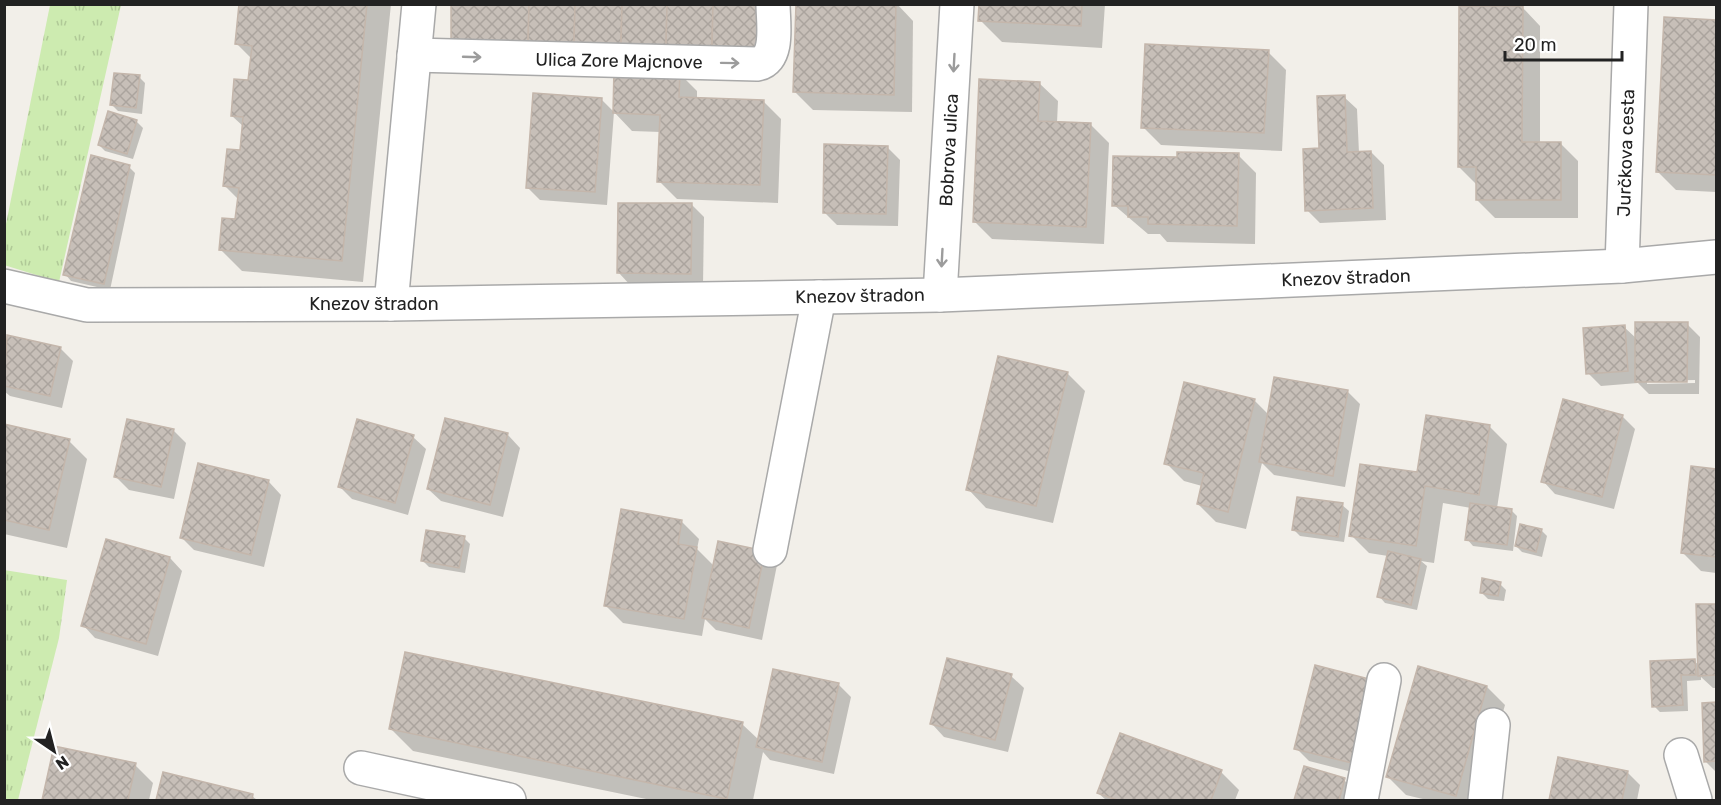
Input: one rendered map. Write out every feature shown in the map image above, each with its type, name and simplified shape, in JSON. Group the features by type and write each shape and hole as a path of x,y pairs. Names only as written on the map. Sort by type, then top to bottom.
{"street":[{"path":"391,304 419,4"},
{"name":"Ulica Zore Majcnove","path":"414,55 757,64 765,61 771,54 773,4"},
{"name":"Bobrova ulica","path":"940,295 957,4"},
{"name":"Jurčkova cesta","path":"1622,266 1631,4"},
{"name":"Knezov štradon","path":"4,286 87,305 391,304 940,295 1622,266 1716,257"},
{"path":"770,550 819,297"},
{"path":"1361,801 1384,680"},
{"path":"1485,801 1493,725"},
{"path":"1681,755 1695,801"},
{"path":"360,768 509,801"}],"green space":[{"path":"50,5 121,5 59,282 4,265 5,229"},
{"path":"4,570 67,580 59,638 18,800 5,800"}],"building":[{"path":"239,4 367,4 342,261 219,250 222,218 235,219 239,188 223,186 227,149 240,150 243,117 231,116 234,79 248,80 252,46 235,44"},
{"path":"451,4 529,4 528,43 451,41"},
{"path":"529,4 575,4 574,44 528,43"},
{"path":"575,4 622,4 621,45 574,44"},
{"path":"622,4 667,4 666,46 621,45"},
{"path":"667,4 713,4 712,47 666,46"},
{"path":"713,4 762,4 760,48 712,47"},
{"path":"796,4 896,4 894,95 793,92"},
{"path":"979,4 1082,4 1081,26 978,21"},
{"path":"1459,6 1523,6 1522,142 1561,142 1561,200 1476,200 1476,167 1458,167"},
{"path":"1664,17 1716,20 1716,175 1656,172"},
{"path":"1145,44 1269,50 1264,133 1141,128"},
{"path":"614,69 680,72 679,97 764,100 760,185 657,182 660,115 613,113"},
{"path":"114,73 140,75 136,108 110,105"},
{"path":"979,79 1040,82 1038,121 1091,123 1086,227 973,222"},
{"path":"533,93 602,98 595,192 526,188"},
{"path":"1345,95 1347,152 1371,151 1373,208 1305,211 1303,149 1319,148 1317,96"},
{"path":"108,111 137,120 127,154 98,145"},
{"path":"824,144 888,146 886,214 823,213"},
{"path":"1177,152 1239,153 1237,226 1148,224 1148,217 1128,217 1128,206 1112,206 1113,156 1177,157"},
{"path":"91,155 130,165 104,284 63,275"},
{"path":"618,203 692,203 691,274 617,273"},
{"path":"1635,322 1688,322 1687,382 1635,382"},
{"path":"1625,325 1628,371 1586,374 1583,328"},
{"path":"7,335 61,347 50,396 4,386"},
{"path":"998,356 1068,372 1036,506 966,490"},
{"path":"1274,377 1348,390 1333,476 1259,462"},
{"path":"1184,382 1255,399 1228,512 1197,504 1204,473 1164,464"},
{"path":"1563,399 1623,415 1602,497 1541,482"},
{"path":"1426,415 1490,425 1479,495 1425,486 1416,546 1349,536 1360,464 1417,472"},
{"path":"445,418 508,433 490,505 427,489"},
{"path":"127,419 174,429 161,487 114,477"},
{"path":"357,419 414,435 395,503 338,487"},
{"path":"4,424 70,439 49,530 4,520"},
{"path":"198,463 269,480 251,555 180,538"},
{"path":"1691,466 1716,469 1716,557 1681,553"},
{"path":"1297,497 1343,503 1338,537 1292,530"},
{"path":"1470,503 1512,509 1507,545 1465,540"},
{"path":"621,509 682,520 678,544 697,547 684,619 604,606"},
{"path":"1520,524 1542,529 1536,552 1515,546"},
{"path":"426,530 465,536 459,568 421,561"},
{"path":"106,539 170,557 146,644 81,626"},
{"path":"718,541 765,551 749,628 702,618"},
{"path":"1388,551 1421,559 1411,605 1377,597"},
{"path":"1482,578 1501,582 1498,596 1480,593"},
{"path":"1696,604 1716,604 1716,675 1698,676"},
{"path":"405,652 743,722 727,799 389,729"},
{"path":"947,658 1012,674 995,740 930,724"},
{"path":"1695,659 1696,675 1681,675 1683,705 1652,707 1650,661"},
{"path":"1315,665 1373,680 1352,763 1294,749"},
{"path":"1418,666 1487,686 1456,796 1386,777"},
{"path":"773,669 839,683 822,762 756,747"},
{"path":"1716,702 1716,761 1704,762 1702,703"},
{"path":"1120,733 1222,770 1211,800 1117,800 1097,793"},
{"path":"54,746 136,763 128,800 42,800"},
{"path":"1558,757 1628,771 1622,800 1549,800"},
{"path":"1304,766 1345,778 1339,800 1294,800"},
{"path":"163,772 253,794 252,800 156,800"}]}
